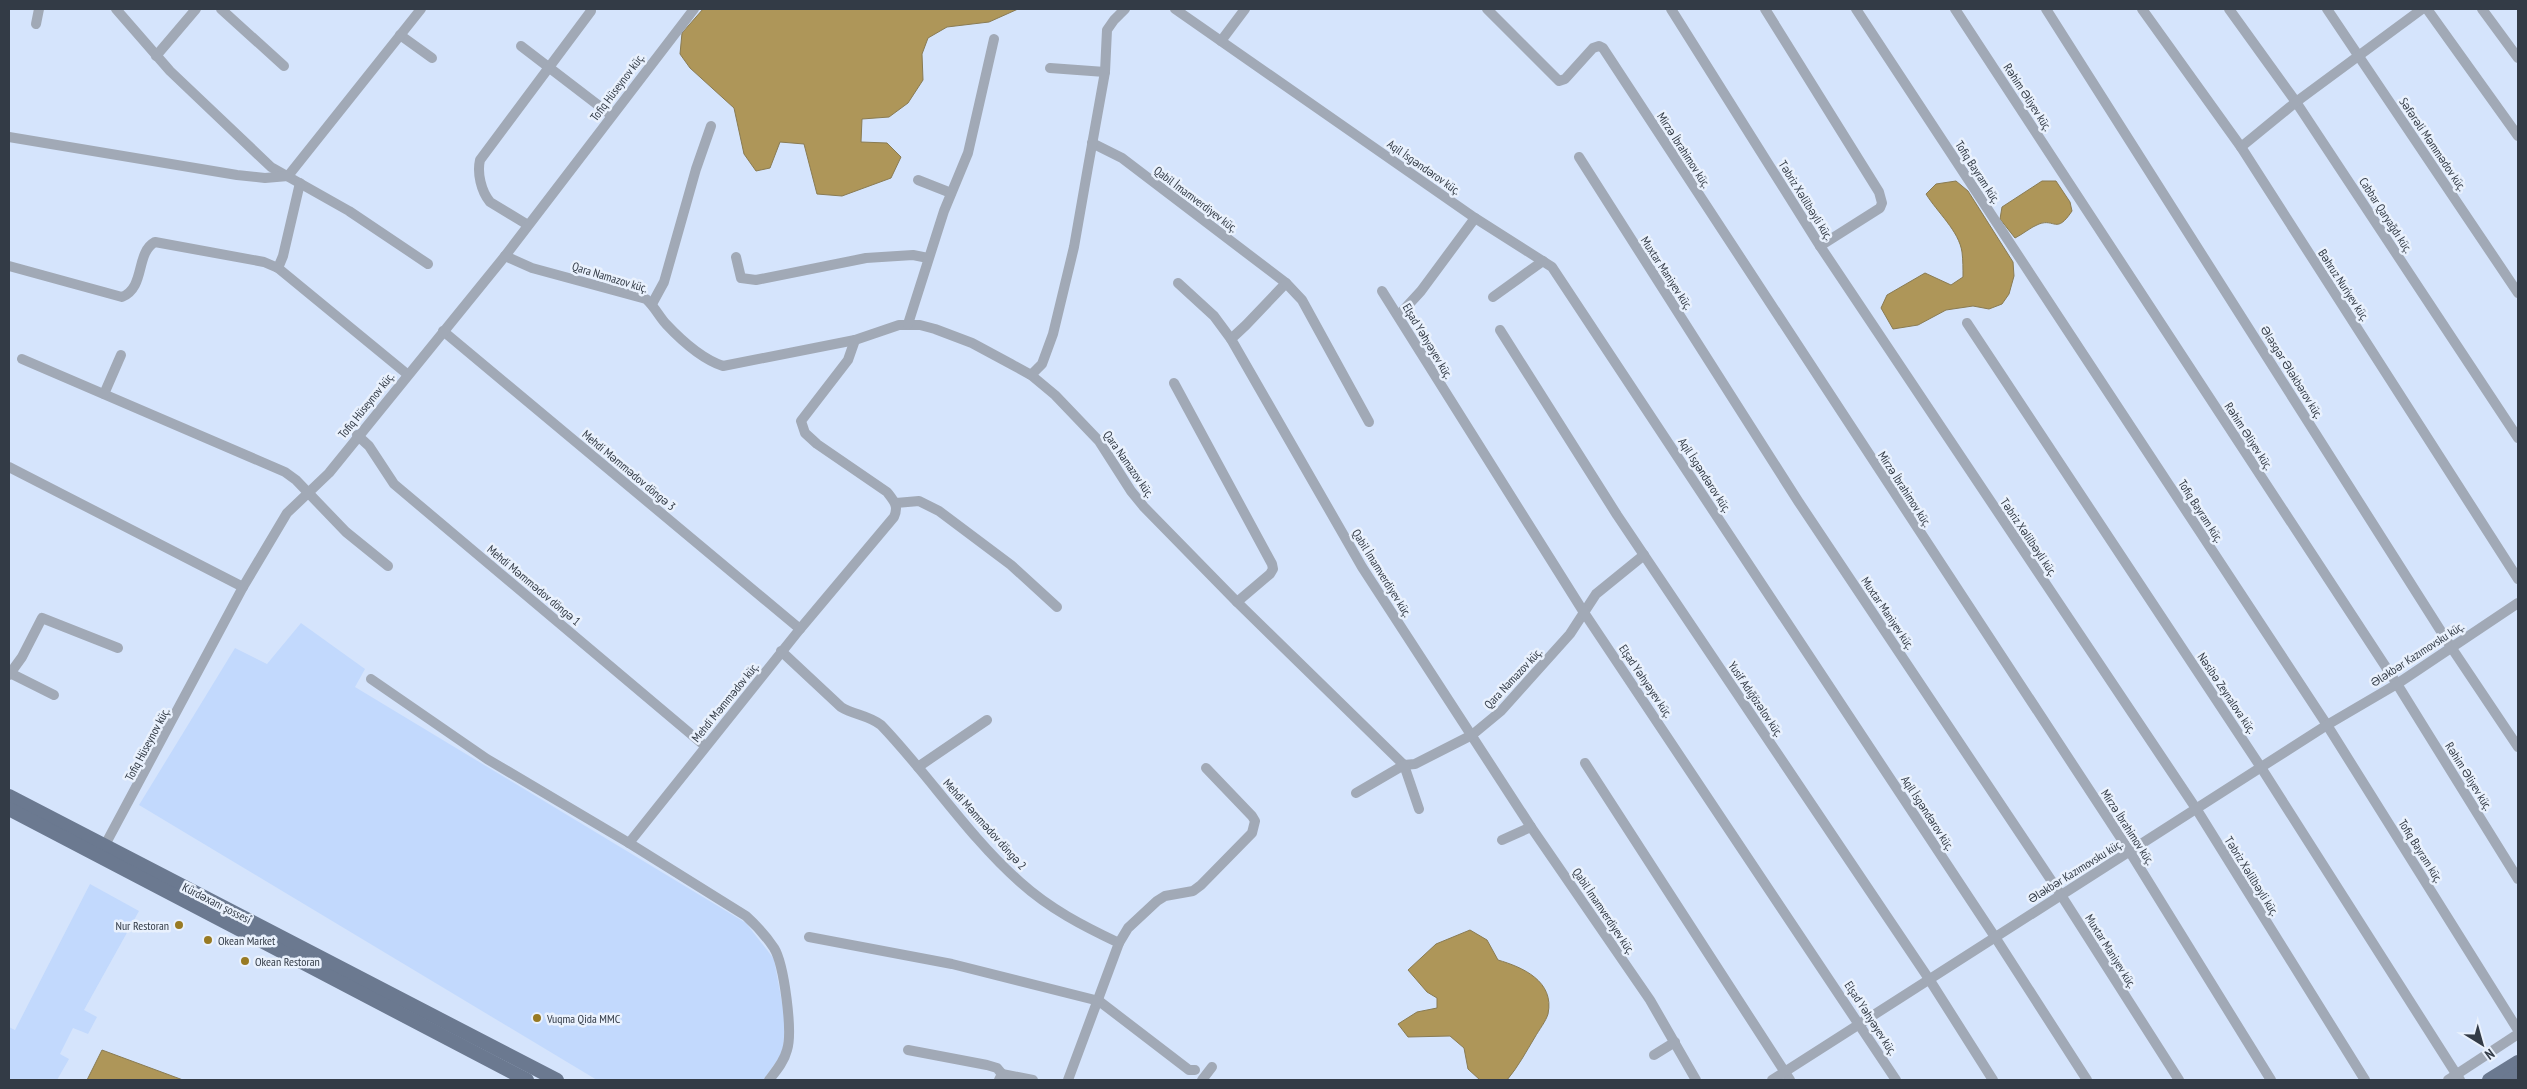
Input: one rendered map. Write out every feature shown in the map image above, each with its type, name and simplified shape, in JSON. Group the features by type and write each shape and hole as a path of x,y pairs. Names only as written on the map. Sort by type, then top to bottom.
{"main road":[{"name":"Kürdəxanı şossesi","path":"9,796 557,1080"},
{"name":"Kürdəxanı şossesi","path":"9,809 527,1080"},
{"path":"2489,1080 2518,1062"},
{"path":"2508,1080 2518,1074"}],"street":[{"path":"36,24 39,9"},
{"path":"116,9 156,56 271,167 349,211 428,264"},
{"path":"156,56 196,9"},
{"path":"221,9 284,66"},
{"path":"9,138 237,176 265,178 288,176 421,9"},
{"name":"Tofiq Hüseynov küç.","path":"105,845 173,722 243,587 287,513 329,473 357,435 505,256 611,115 694,9"},
{"path":"1031,375 1042,364 1053,334 1074,247 1105,72 1108,30 1124,9"},
{"name":"Aqil İsgəndərov küç.","path":"1175,9 1475,218 1543,261 1557,273 1995,937 2087,1080"},
{"path":"1221,41 1245,9"},
{"name":"Mirzə İbrahimov küç.","path":"1487,9 1559,81 1566,79 1593,48 1599,46 1603,48 2130,852 2271,1080"},
{"name":"Təbriz Xəlilbəyli küç.","path":"1671,9 1820,246 2197,810 2365,1080"},
{"path":"1764,9 1879,192 1882,203 1880,208 1820,246"},
{"name":"Tofiq Bayram küç.","path":"1856,9 2327,725 2518,1030"},
{"name":"Rəhim Əliyev küç.","path":"1955,9 2397,684 2518,879"},
{"name":"Ələsgər Ələkbərov küç.","path":"2046,9 2451,646 2518,747"},
{"name":"Bəhruz Nuriyev küç.","path":"2142,9 2241,147 2518,580"},
{"name":"Cabbar Qaryağdı küç.","path":"2229,9 2296,102 2518,438"},
{"name":"Səfərəli Məmmədov küç.","path":"2327,9 2518,293"},
{"path":"2241,147 2296,102 2422,9"},
{"path":"2427,9 2518,136"},
{"path":"2482,9 2518,58"},
{"path":"528,225 490,202 485,196 478,166 480,160 548,66 591,11"},
{"path":"400,35 432,58"},
{"path":"908,324 928,258 951,193 968,153 994,39"},
{"path":"521,46 611,115"},
{"path":"1050,68 1105,72"},
{"path":"652,304 664,282 696,168 711,126"},
{"name":"Qabil İmamverdiyev küç.","path":"1092,143 1122,158 1286,283 1302,300 1369,422"},
{"name":"Muxtar Maniyev küç.","path":"1579,157 1798,501 2061,895 2179,1080"},
{"path":"918,180 951,193"},
{"path":"278,268 283,256 300,183"},
{"path":"1399,315 1421,291 1475,218"},
{"path":"9,266 122,297 130,294 135,288 147,249 155,242 245,257 278,268 407,374"},
{"path":"736,257 741,278 756,280 824,268 866,258 914,255 928,258"},
{"name":"Qara Namazov küç.","path":"505,256 532,268 636,295 652,304 667,325 701,354 713,363 723,366 855,340 908,324 935,329 972,343 1031,375 1074,412 1099,441 1131,491 1144,507 1237,602 1404,765 1415,764 1472,735 1512,700 1570,634 1583,611 1596,594 1644,554"},
{"path":"1494,297 1543,261"},
{"name":"Qabil İmamverdiyev küç.","path":"1178,282 1214,316 1230,339 1362,567 1531,827 1650,1000 1696,1080"},
{"path":"1230,339 1286,283"},
{"name":"Elşad Yəhyəyev küç.","path":"1382,291 1399,315 1416,348 1583,611 1861,1024 1896,1080"},
{"name":"Nəsibə Zeynalova küç.","path":"1967,323 2262,769 2455,1078"},
{"name":"Yusif Adığözəlov küç.","path":"1500,330 1644,554 1930,979 1993,1080"},
{"name":"Mehdi Məmmədov döngə 3","path":"443,331 800,629"},
{"path":"855,340 848,360 801,421 805,433 817,444 887,492 896,503 919,501 939,511 1011,565 1057,607"},
{"path":"104,394 121,355"},
{"path":"22,359 285,472 296,480 346,532 388,566"},
{"path":"1174,383 1272,564 1273,569 1270,574 1237,602"},
{"name":"Mehdi Məmmədov döngə 1","path":"357,435 369,446 394,484 705,746"},
{"path":"9,466 243,587"},
{"name":"Mehdi Məmmədov küç.","path":"629,843 800,629 894,518 896,503"},
{"name":"Ələkbər Kazımovsku küç.","path":"1772,1080 1788,1076 1861,1024 1930,979 2262,769 2327,725 2397,684 2451,646 2518,604"},
{"path":"54,695 9,674 42,618 118,648"},
{"name":"Mehdi Məmmədov döngə 2","path":"782,652 840,708 850,713 872,718 881,725 1019,882 1066,917 1119,943"},
{"path":"371,679 487,759 629,843 746,916 755,924 775,949 780,962 790,1025 788,1049 784,1060 769,1080"},
{"path":"918,767 987,720"},
{"path":"1585,764 1788,1076"},
{"path":"1356,793 1404,765 1419,809"},
{"path":"1068,1080 1119,943 1128,928 1142,913 1165,896 1186,893 1202,885 1252,833 1255,821 1252,816 1206,768"},
{"path":"1502,840 1531,827"},
{"path":"809,936 952,964 1099,1001 1189,1070 1195,1070"},
{"path":"2455,1078 2518,1034"},
{"path":"1654,1055 1675,1042"},
{"path":"908,1050 987,1065 997,1068 1001,1077 1034,1080"},
{"path":"1202,1080 1212,1067"}],"shaded area":[{"path":"703,9 1018,9 989,22 947,27 928,38 922,54 923,80 908,103 889,117 862,119 861,142 887,143 901,157 891,178 842,196 817,194 804,144 780,142 770,168 756,171 744,154 734,108 690,68 680,54 682,33"},
{"path":"1956,181 1968,191 2013,262 2014,276 2009,294 2002,304 1989,309 1973,306 1946,310 1918,325 1893,329 1881,308 1887,295 1925,273 1951,285 1963,277 1962,252 1957,237 1926,194 1936,184"},
{"path":"2042,181 2056,181 2070,202 2072,211 2059,224 2039,224 2015,238 2000,219 2002,207"},
{"path":"301,623 365,669 355,687 746,923 774,959 785,1019 783,1052 763,1080 597,1080 139,805 235,648 267,664"},
{"path":"90,884 139,911 84,1010 97,1017 88,1034 73,1028 60,1054 69,1059 57,1080 9,1080 9,1027 15,1030"},
{"path":"1470,930 1487,940 1498,960 1526,971 1535,977 1547,993 1549,1002 1547,1017 1507,1080 1480,1080 1468,1069 1464,1048 1450,1036 1408,1037 1398,1024 1417,1012 1437,1008 1437,998 1427,992 1408,970 1436,944"},
{"path":"102,1050 183,1080 87,1080"}],"place":[{"name":"Nur Restoran","path":"179,925"},
{"name":"Okean Market","path":"208,940"},
{"name":"Okean Restoran","path":"245,961"},
{"name":"Vuqma Qida MMC","path":"537,1018"}]}
